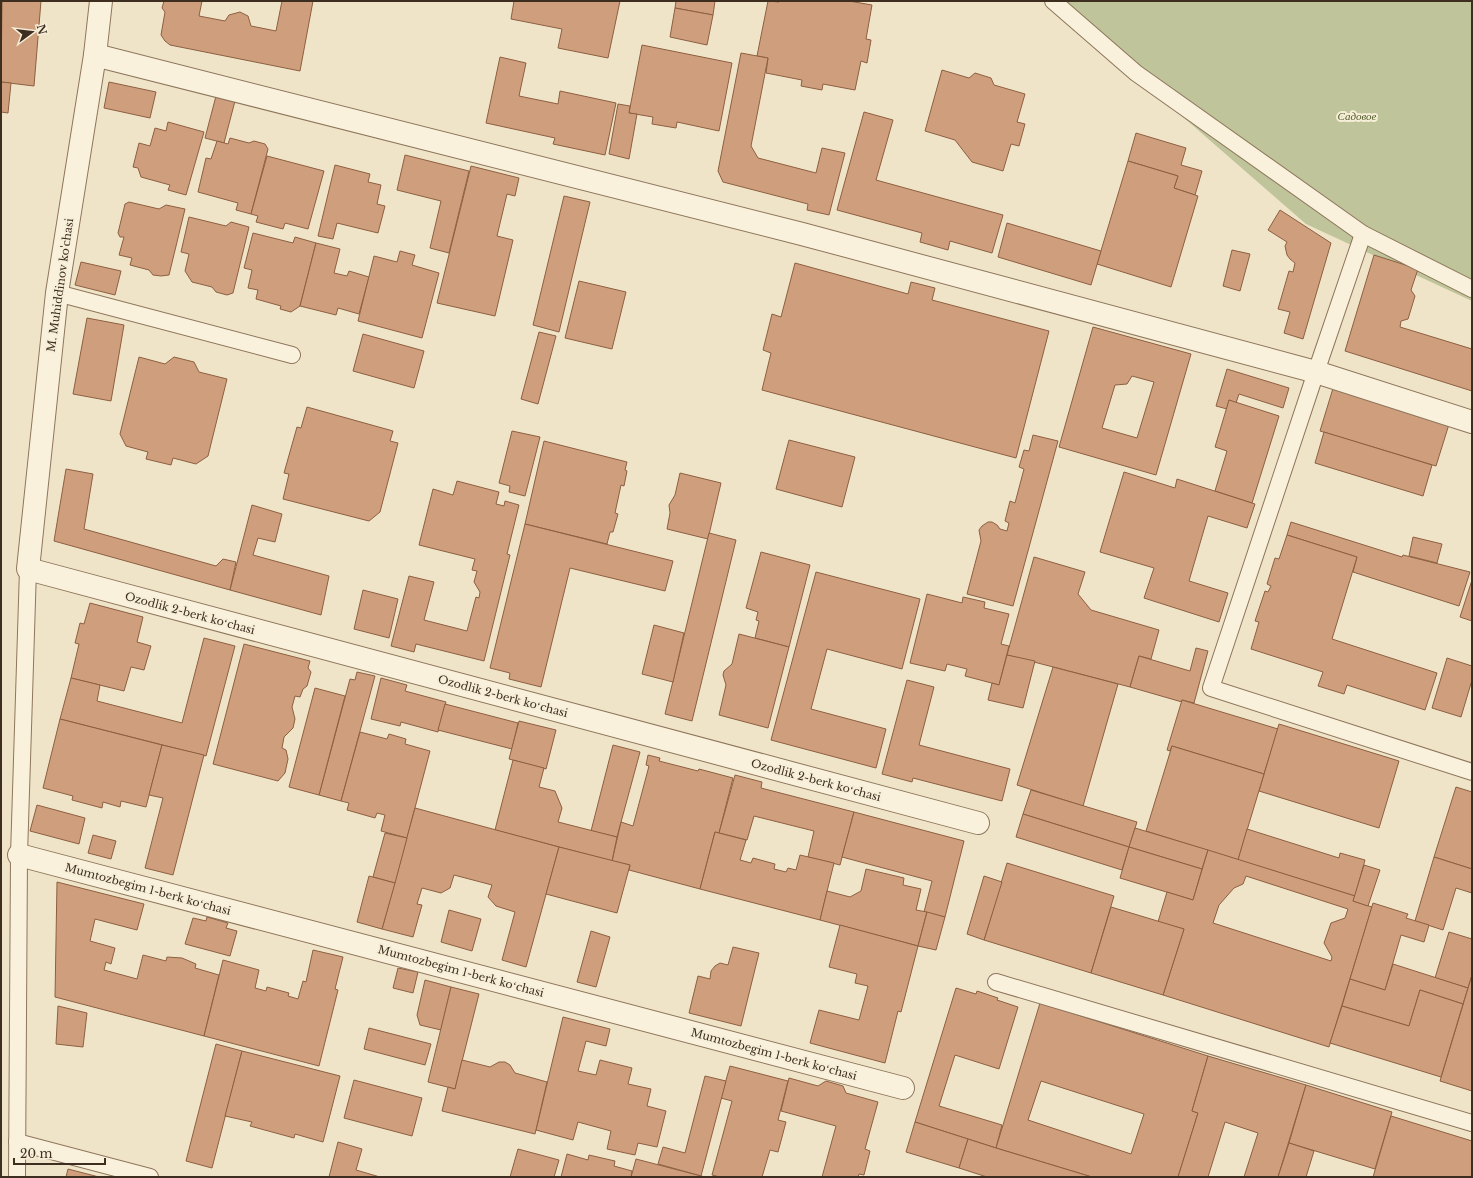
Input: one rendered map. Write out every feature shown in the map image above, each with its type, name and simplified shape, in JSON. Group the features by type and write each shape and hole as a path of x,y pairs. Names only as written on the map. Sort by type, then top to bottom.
{"street":[{"name":"M. Muhiddinov ko'chasi","path":"28,569 57,293 95,55 100,1"},
{"path":"95,55 802,234 1316,372 1472,422"},
{"name":"Ozodlik 2-berk koʻchasi","path":"28,569 978,823"},
{"name":"Mumtozbegim 1-berk koʻchasi","path":"19,855 903,1088"}],"lane":[{"path":"1053,1 1136,73 1363,234 1472,288"},
{"path":"1363,234 1211,688 1472,772"},
{"path":"57,293 292,355"},
{"path":"18,1177 19,855 28,569"},
{"path":"996,982 1472,1124"},
{"path":"17,1142 150,1177"}],"green space":[{"name":"Садовое","path":"1050,1 1472,1 1472,301 1306,224"}],"building":[{"path":"2,1 41,1 34,86 1,82"},
{"path":"164,1 202,1 199,16 225,21 229,15 240,12 248,16 251,26 276,31 282,1 313,1 300,71 170,45 161,35 165,12 162,8"},
{"path":"514,1 620,1 608,58 558,48 562,29 511,19"},
{"path":"676,1 715,1 713,15 675,8"},
{"path":"768,1 849,1 872,5 866,39 871,40 867,63 861,61 855,90 823,84 822,90 801,86 802,80 766,73 768,58 757,56"},
{"path":"675,8 713,15 707,45 670,37"},
{"path":"642,45 732,63 719,131 677,122 676,128 652,124 653,117 629,113"},
{"path":"741,53 768,58 751,146 758,158 816,173 822,148 845,153 829,215 807,210 808,204 723,182 718,171"},
{"path":"500,57 526,63 519,96 558,104 560,91 616,103 605,155 553,144 555,138 486,123"},
{"path":"942,70 969,78 975,73 991,78 994,85 1025,94 1017,122 1025,124 1019,146 1011,144 1003,171 972,162 955,140 925,131"},
{"path":"1,82 11,83 8,113 1,112"},
{"path":"109,82 156,92 150,118 104,108"},
{"path":"216,96 235,101 224,143 205,138"},
{"path":"618,104 630,106 629,113 637,114 629,159 609,154"},
{"path":"864,112 893,120 876,180 1003,215 992,253 950,241 948,250 920,242 922,233 837,210"},
{"path":"168,122 204,132 186,195 168,190 170,185 141,177 138,168 133,167 139,143 150,146 155,128 166,131"},
{"path":"1136,133 1186,148 1181,165 1202,171 1195,195 1174,188 1178,176 1128,161"},
{"path":"230,138 249,143 254,141 265,144 268,149 251,214 236,210 238,203 198,192 206,158 211,159 217,141 228,144"},
{"path":"405,155 469,171 449,253 430,248 441,201 397,190"},
{"path":"267,156 324,171 308,229 285,223 283,229 256,222 258,216 251,214"},
{"path":"1128,161 1178,176 1174,188 1198,196 1171,287 1097,264"},
{"path":"335,165 370,174 368,182 381,185 377,204 385,206 378,233 337,223 333,239 318,236"},
{"path":"471,166 519,178 515,196 507,194 497,236 513,240 495,316 437,303"},
{"path":"564,196 590,202 559,332 533,325"},
{"path":"129,202 159,209 166,205 185,209 169,275 153,275 149,270 130,265 132,258 119,255 124,237 120,237 118,233 125,204"},
{"path":"1280,210 1331,243 1303,339 1284,333 1290,312 1278,309 1289,271 1293,272 1295,263 1287,255 1285,246 1287,242 1268,230"},
{"path":"189,217 226,226 231,222 249,227 233,293 227,295 216,292 212,287 192,282 185,271 189,254 181,252"},
{"path":"1007,223 1101,251 1091,285 998,257"},
{"path":"253,233 293,243 295,237 316,243 300,306 291,312 280,309 281,306 256,299 258,290 248,288 252,270 244,268"},
{"path":"316,243 340,249 334,273 347,276 349,271 369,277 359,314 338,308 336,315 300,306"},
{"path":"1232,250 1250,254 1240,291 1223,286"},
{"path":"400,251 415,255 412,265 439,273 422,338 358,321 374,256 397,262"},
{"path":"1374,255 1418,269 1411,290 1415,296 1408,319 1401,321 1400,327 1472,349 1472,391 1345,351"},
{"path":"81,262 121,271 115,295 75,285"},
{"path":"795,263 908,294 911,282 935,288 932,300 1049,331 1016,458 762,390 771,353 763,350 772,314 781,317"},
{"path":"579,281 626,292 612,349 565,338"},
{"path":"87,318 124,325 111,401 73,394"},
{"path":"1093,327 1191,354 1156,475 1059,447","holes":["1132,376 1154,382 1137,438 1102,428 1115,385 1127,384"]},
{"path":"539,332 556,336 538,404 521,399"},
{"path":"363,334 424,351 414,388 353,371"},
{"path":"139,357 165,364 174,357 194,362 199,372 227,379 208,456 196,464 173,458 171,465 146,459 148,452 126,446 120,434"},
{"path":"1227,369 1289,388 1283,408 1239,394 1236,403 1229,400 1227,409 1216,406"},
{"path":"1334,385 1450,421 1436,466 1320,431"},
{"path":"1229,400 1279,416 1252,503 1215,491 1227,451 1215,447"},
{"path":"307,407 393,431 390,441 398,443 380,512 369,521 283,499 289,474 284,473 297,427 301,428"},
{"path":"512,431 540,437 525,496 509,492 510,486 499,483"},
{"path":"1324,432 1432,465 1423,496 1315,463"},
{"path":"1033,435 1058,441 1013,606 967,594 981,541 979,530 988,522 992,522 1000,529 1007,531 1009,523 1005,521 1010,501 1015,503 1024,469 1019,467 1024,450 1029,451"},
{"path":"789,440 855,457 842,507 776,489"},
{"path":"544,441 627,462 624,486 621,485 615,513 618,514 613,532 610,532 607,544 525,524"},
{"path":"66,469 93,474 84,529 216,566 223,559 236,562 230,590 54,541"},
{"path":"1124,472 1175,488 1177,479 1255,504 1247,528 1208,516 1189,581 1228,593 1219,622 1144,598 1154,568 1100,552"},
{"path":"680,473 721,483 708,539 667,529 670,513 669,505 675,495"},
{"path":"457,481 499,492 496,504 504,506 505,501 519,505 507,554 510,555 484,661 416,644 414,652 391,646 409,576 434,582 424,620 467,631 476,597 479,598 480,592 474,582 477,571 472,570 475,559 419,545 433,489 453,495"},
{"path":"252,505 282,514 275,542 258,538 253,555 329,576 321,615 230,590"},
{"path":"1291,522 1402,557 1403,555 1470,572 1459,606 1353,572 1357,557 1287,535"},
{"path":"525,524 673,561 665,591 570,568 541,687 509,679 510,673 490,668"},
{"path":"709,533 736,540 692,721 665,714"},
{"path":"1287,535 1357,557 1332,639 1437,673 1425,710 1347,685 1344,694 1318,686 1323,672 1251,649 1259,622 1255,621 1265,591 1268,592 1271,586 1267,584 1275,558 1279,559"},
{"path":"1413,537 1442,544 1437,563 1409,556"},
{"path":"761,552 810,565 789,647 755,638 759,621 756,620 758,612 746,608"},
{"path":"1034,557 1085,572 1078,594 1091,610 1159,630 1151,659 1139,656 1130,687 1007,655"},
{"path":"816,572 920,599 902,669 827,649 811,709 886,729 876,768 771,740"},
{"path":"1472,580 1472,621 1460,617"},
{"path":"363,590 398,599 389,638 354,629"},
{"path":"927,594 962,603 963,597 985,602 984,608 1009,614 1001,644 1009,646 999,685 965,676 967,669 947,664 945,671 910,663"},
{"path":"90,603 143,617 137,642 151,646 144,670 131,667 124,691 71,678 79,644 75,643 80,623 84,624"},
{"path":"654,625 684,633 673,682 642,674"},
{"path":"739,634 789,647 768,728 719,715 726,685 723,675 724,671 732,664"},
{"path":"204,638 235,646 206,756 60,719 71,678 100,685 97,701 182,723"},
{"path":"244,644 310,661 308,668 311,672 307,686 303,689 300,697 295,696 292,707 295,719 293,728 284,737 282,748 286,750 288,759 285,773 278,781 213,764"},
{"path":"1196,648 1208,651 1194,703 1182,700 1182,702 1130,687 1139,656 1190,671"},
{"path":"1007,655 1035,661 1023,708 988,700 992,683 999,685"},
{"path":"1447,658 1472,666 1472,680 1461,717 1432,708"},
{"path":"1053,667 1118,684 1083,806 1017,785"},
{"path":"357,672 375,676 341,801 319,795 350,679 355,680"},
{"path":"381,678 407,685 405,691 446,702 438,732 401,722 400,726 371,719"},
{"path":"907,680 934,687 919,745 1010,769 1002,801 913,778 912,782 882,774"},
{"path":"315,688 345,696 319,795 289,787"},
{"path":"1182,700 1278,729 1264,774 1172,746 1170,751 1167,750"},
{"path":"445,704 518,723 512,749 438,730"},
{"path":"60,719 162,745 146,807 121,801 120,807 103,802 102,808 72,800 73,796 43,788"},
{"path":"519,721 556,730 546,769 509,759"},
{"path":"1279,724 1399,761 1379,828 1259,791"},
{"path":"360,732 387,739 389,734 406,739 405,744 430,751 407,838 381,831 385,815 377,813 375,818 347,810 349,803 341,801"},
{"path":"162,745 204,755 173,875 145,868 163,798 149,795"},
{"path":"613,745 640,752 617,837 591,831"},
{"path":"1172,746 1264,774 1238,860 1146,831"},
{"path":"648,755 660,758 659,761 733,778 719,833 715,832 700,889 629,870 630,865 612,861 621,822 633,826 649,766 646,765"},
{"path":"513,760 544,768 539,787 555,791 562,808 558,822 617,837 612,861 495,830"},
{"path":"735,775 762,782 761,788 854,812 840,865 808,857 814,831 754,816 747,840 719,833"},
{"path":"1456,787 1472,792 1472,869 1434,857"},
{"path":"1031,790 1137,822 1129,847 1023,814"},
{"path":"37,805 85,818 79,844 30,831"},
{"path":"415,808 559,847 526,967 502,960 515,912 496,906 488,897 492,885 454,875 450,888 441,893 422,888 417,904 422,905 413,937 382,929"},
{"path":"854,812 964,841 945,917 924,912 932,881 842,857"},
{"path":"1023,814 1129,847 1122,870 1016,837"},
{"path":"1135,828 1208,850 1202,869 1129,847"},
{"path":"1247,829 1339,858 1340,853 1365,860 1355,896 1238,860"},
{"path":"715,832 746,840 740,860 751,863 753,858 775,864 774,869 786,872 788,868 796,870 800,855 834,863 820,920 700,889"},
{"path":"385,833 407,838 395,883 373,877"},
{"path":"93,835 116,841 111,859 88,853"},
{"path":"559,847 630,865 617,913 546,894"},
{"path":"1129,847 1202,869 1193,900 1120,878"},
{"path":"1208,850 1355,896 1353,901 1372,907 1329,1047 1163,995 1184,929 1158,922 1167,892 1193,900","holes":["1246,876 1348,909 1345,918 1331,923 1324,943 1332,957 1331,961 1213,923 1219,905 1234,888 1243,884"]},
{"path":"1434,857 1472,869 1472,893 1456,888 1443,930 1415,921"},
{"path":"1007,863 1114,896 1091,973 984,940"},
{"path":"1364,865 1380,870 1368,906 1353,901"},
{"path":"866,869 904,878 903,885 921,889 916,910 927,912 918,946 820,920 827,891 850,897 861,891"},
{"path":"369,876 395,883 382,929 357,922"},
{"path":"984,876 1002,882 984,940 967,934"},
{"path":"57,882 144,904 137,930 95,919 90,941 115,948 111,964 106,962 104,970 137,979 143,955 166,961 167,957 182,958 196,964 195,968 219,975 204,1036 55,997"},
{"path":"1373,903 1408,914 1406,918 1429,925 1424,942 1401,935 1385,990 1350,979"},
{"path":"1111,907 1184,929 1163,995 1091,973"},
{"path":"449,910 481,919 472,951 441,942"},
{"path":"927,912 945,917 936,950 918,946"},
{"path":"207,917 228,923 226,928 237,931 230,956 185,944 193,918 206,921"},
{"path":"840,925 918,946 901,1012 898,1011 885,1063 810,1043 819,1010 859,1020 868,986 855,983 857,974 829,967"},
{"path":"591,931 610,937 596,987 577,982"},
{"path":"1449,932 1472,939 1472,975 1468,988 1435,978"},
{"path":"733,947 759,953 741,1026 689,1013 698,976 710,979 711,971 715,966 720,963 728,965"},
{"path":"313,950 343,957 335,989 338,990 319,1066 204,1036 223,960 259,970 255,988 266,991 267,987 289,993 288,996 298,999 303,981 306,982"},
{"path":"1393,964 1468,988 1463,1004 1420,990 1409,1026 1342,1006 1350,979 1385,990"},
{"path":"398,968 418,972 413,993 393,988"},
{"path":"1472,975 1472,1091 1440,1081"},
{"path":"425,980 451,987 441,1030 420,1025 417,1015"},
{"path":"451,987 479,994 455,1089 428,1082"},
{"path":"956,988 976,994 977,991 1018,1007 999,1069 955,1055 939,1106 1002,1125 996,1148 915,1122"},
{"path":"1420,990 1463,1004 1441,1077 1330,1043 1342,1006 1409,1026"},
{"path":"1040,1003 1208,1056 1192,1111 1198,1113 1178,1177 1092,1177 996,1148","holes":["1041,1081 1144,1114 1131,1154 1028,1120"]},
{"path":"58,1006 87,1013 83,1047 56,1044"},
{"path":"563,1017 610,1029 606,1046 586,1041 578,1071 596,1075 600,1060 632,1068 628,1084 651,1089 647,1106 666,1111 657,1147 638,1143 635,1155 607,1149 611,1131 578,1122 573,1140 536,1130"},
{"path":"369,1028 431,1044 425,1065 364,1049"},
{"path":"216,1044 242,1051 212,1168 186,1161"},
{"path":"242,1051 340,1076 323,1142 295,1134 294,1138 250,1126 252,1122 225,1116"},
{"path":"1208,1056 1306,1085 1278,1177 1244,1177 1258,1133 1225,1122 1208,1177 1178,1177 1198,1113 1192,1111"},
{"path":"462,1060 490,1067 499,1062 505,1062 510,1065 515,1073 547,1082 535,1134 442,1111 448,1087 455,1089"},
{"path":"730,1066 788,1081 778,1120 786,1122 778,1152 770,1150 762,1177 720,1177 712,1175 732,1101 721,1098"},
{"path":"705,1076 726,1081 701,1176 658,1164 663,1147 685,1153"},
{"path":"789,1078 818,1086 826,1081 843,1086 846,1093 878,1102 865,1149 870,1151 864,1175 859,1174 858,1177 822,1177 836,1126 781,1111"},
{"path":"354,1080 422,1098 412,1136 344,1118"},
{"path":"1306,1085 1392,1112 1375,1169 1289,1143"},
{"path":"1391,1116 1472,1141 1472,1177 1373,1177"},
{"path":"915,1122 968,1139 959,1168 906,1152"},
{"path":"968,1139 1092,1177 987,1177 959,1168"},
{"path":"338,1142 362,1149 356,1170 380,1177 329,1177"},
{"path":"1289,1143 1314,1151 1306,1177 1278,1177"},
{"path":"518,1149 559,1160 554,1177 510,1177"},
{"path":"567,1154 588,1160 589,1155 615,1161 614,1166 632,1171 631,1177 561,1177"},
{"path":"636,1159 701,1176 706,1177 631,1177"},
{"path":"68,1169 99,1177 66,1177"}]}
